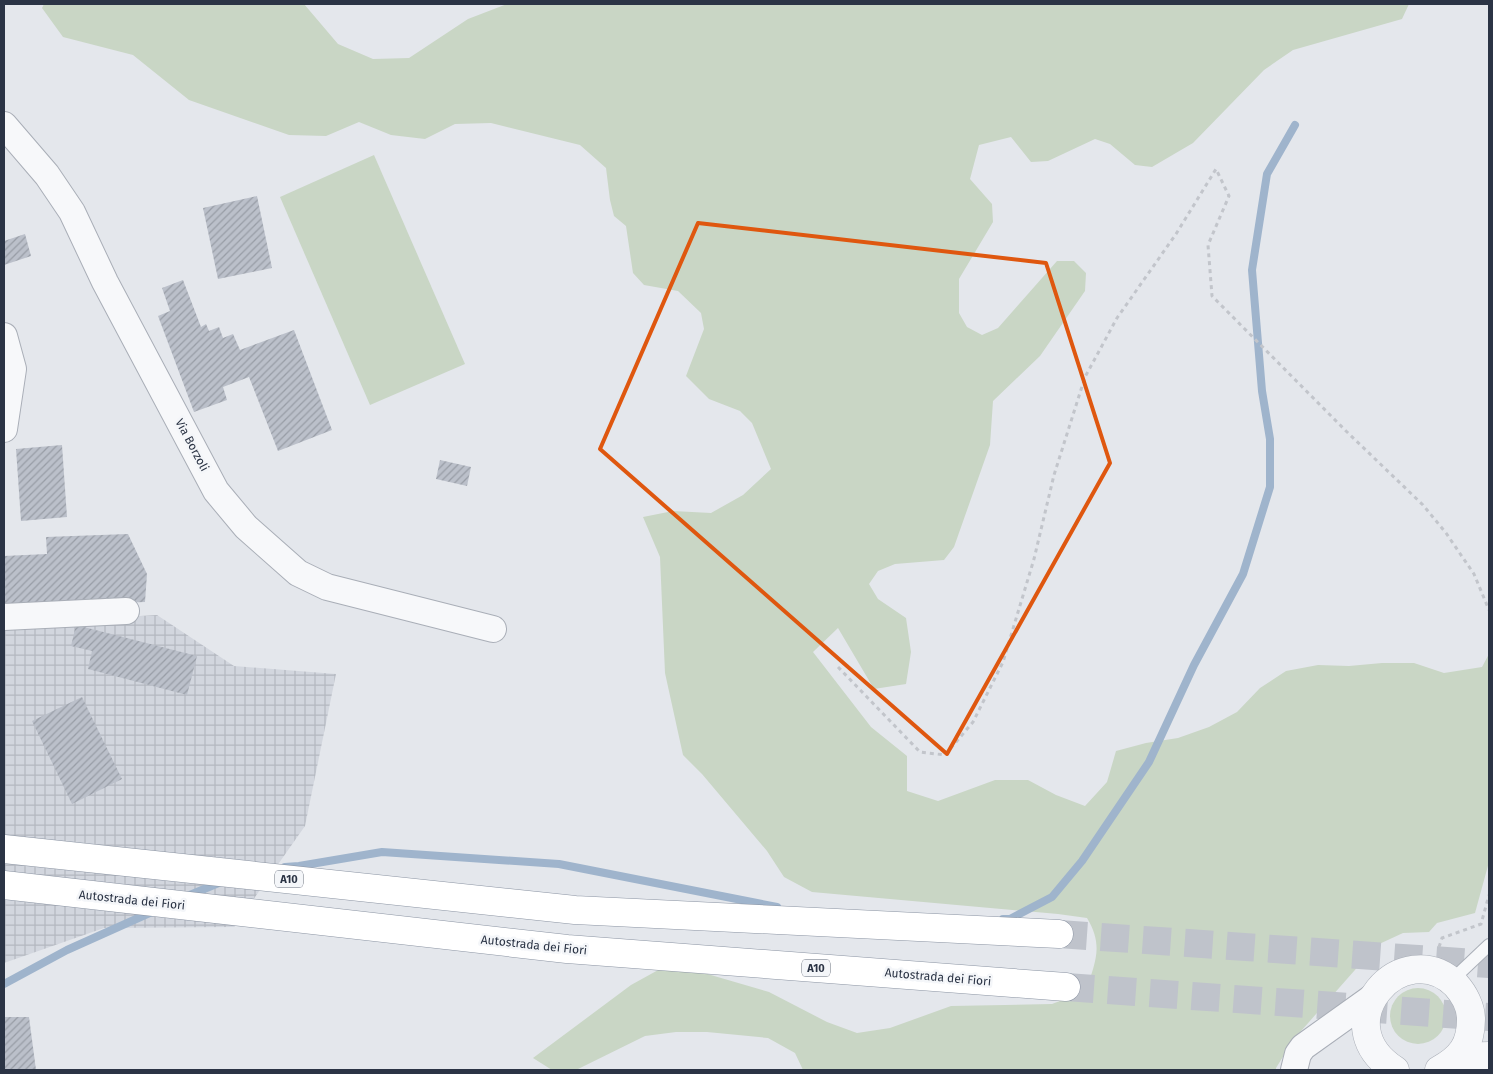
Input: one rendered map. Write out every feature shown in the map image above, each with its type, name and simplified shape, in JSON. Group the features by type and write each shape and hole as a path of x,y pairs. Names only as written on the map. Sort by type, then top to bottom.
{"highway":[{"name":"A10","path":"4,849 575,910 1059,934"},
{"name":"Autostrada dei Fiori","path":"4,885 567,949 1066,987"}],"street":[{"name":"Via Borzoli","path":"4,125 47,175 72,212 105,282 216,491 246,527 298,574 327,587 493,629"},
{"path":"4,336 13,369 4,429"},
{"path":"4,617 126,611"},
{"path":"1294,1070 1298,1054 1303,1047 1373,996 1388,980 1409,971 1420,970 1441,976 1464,995 1471,1014 1489,1034"},
{"path":"1373,996 1367,1010 1366,1030 1369,1041 1386,1067"},
{"path":"1449,1064 1464,1050 1470,1036 1471,1014"},
{"path":"1314,1040 1366,1030"},
{"path":"1449,1064 1489,1056"}],"lane":[{"path":"1441,976 1489,945"}],"path":[{"path":"838,667 920,752 945,755 973,722 1004,662 1034,559 1054,475 1085,377 1117,318 1176,234 1216,169 1229,196 1208,245 1212,296 1346,431 1423,505 1446,533 1474,574 1489,610"},
{"path":"1441,976 1442,938 1481,924 1489,895"}],"highlighted area":[{"path":"698,223 1046,263 1110,463 947,754 600,449"}],"shaded area":[{"path":"157,615 234,666 336,674 305,826 234,927 104,928 4,963 4,624"}],"green space":[{"path":"44,4 304,4 338,44 373,59 409,58 468,19 507,4 1409,4 1402,19 1293,50 1264,70 1193,143 1152,167 1135,165 1110,144 1095,139 1048,161 1031,162 1011,137 979,145 970,179 992,204 993,222 959,279 959,313 967,327 982,335 998,328 1057,261 1074,261 1086,273 1085,291 1040,356 993,401 990,445 954,547 944,560 895,564 878,571 869,584 878,599 906,618 911,652 906,684 874,689 838,628 813,652 871,727 907,756 907,791 938,801 995,780 1028,780 1056,795 1085,806 1107,782 1116,751 1146,743 1178,738 1209,727 1237,712 1260,688 1286,671 1318,665 1349,666 1414,663 1444,673 1482,667 1489,654 1489,862 1475,913 1437,923 1429,932 1403,933 1377,945 1294,1039 1276,1070 803,1070 795,1053 768,1038 707,1032 676,1032 645,1036 576,1070 552,1070 533,1058 631,985 660,969 704,973 769,992 827,1022 857,1033 890,1028 951,1006 1052,1004 1086,991 1095,963 1097,946 1087,918 812,892 784,877 767,851 702,774 683,755 665,673 660,557 643,517 673,511 711,513 743,495 771,469 752,423 740,411 709,399 686,376 704,329 701,313 678,291 644,285 633,273 626,226 614,216 606,168 580,145 491,123 455,124 425,139 391,135 359,122 326,136 289,135 189,100 133,55 63,37 42,8"},
{"path":"374,155 465,364 370,405 280,197"},
{"path":"1418,988 1429,990 1438,996 1444,1005 1446,1016 1444,1027 1438,1036 1429,1042 1418,1044 1407,1042 1398,1036 1392,1027 1390,1016 1392,1005 1398,996 1407,990"}],"building":[{"path":"257,196 272,268 218,279 203,208"},
{"path":"25,234 31,256 4,265 4,241"},
{"path":"183,280 201,327 206,324 209,331 219,327 223,338 233,334 240,350 294,330 332,430 278,451 249,377 223,387 227,400 194,412 158,316 170,311 162,288"},
{"path":"62,445 67,517 21,521 16,449"},
{"path":"440,460 471,467 467,486 436,479"},
{"path":"128,534 147,574 145,602 4,607 4,556 47,554 46,537"},
{"path":"76,625 197,656 187,695 88,669 92,651 71,646"},
{"path":"82,697 122,779 72,804 32,721"},
{"path":"4,1017 29,1017 36,1070 4,1070"}],"waterway":[{"path":"1003,919 1010,919 1052,897 1082,861 1149,762 1194,665 1243,574 1270,487 1270,439 1262,391 1252,270 1267,174 1295,125"},
{"path":"285,867 382,852 559,864 777,907"},
{"path":"185,897 221,882"},
{"path":"4,984 67,950 154,911"}],"tunnel":[{"path":"1059,934 1489,964"},
{"path":"1066,987 1489,1017"}]}
